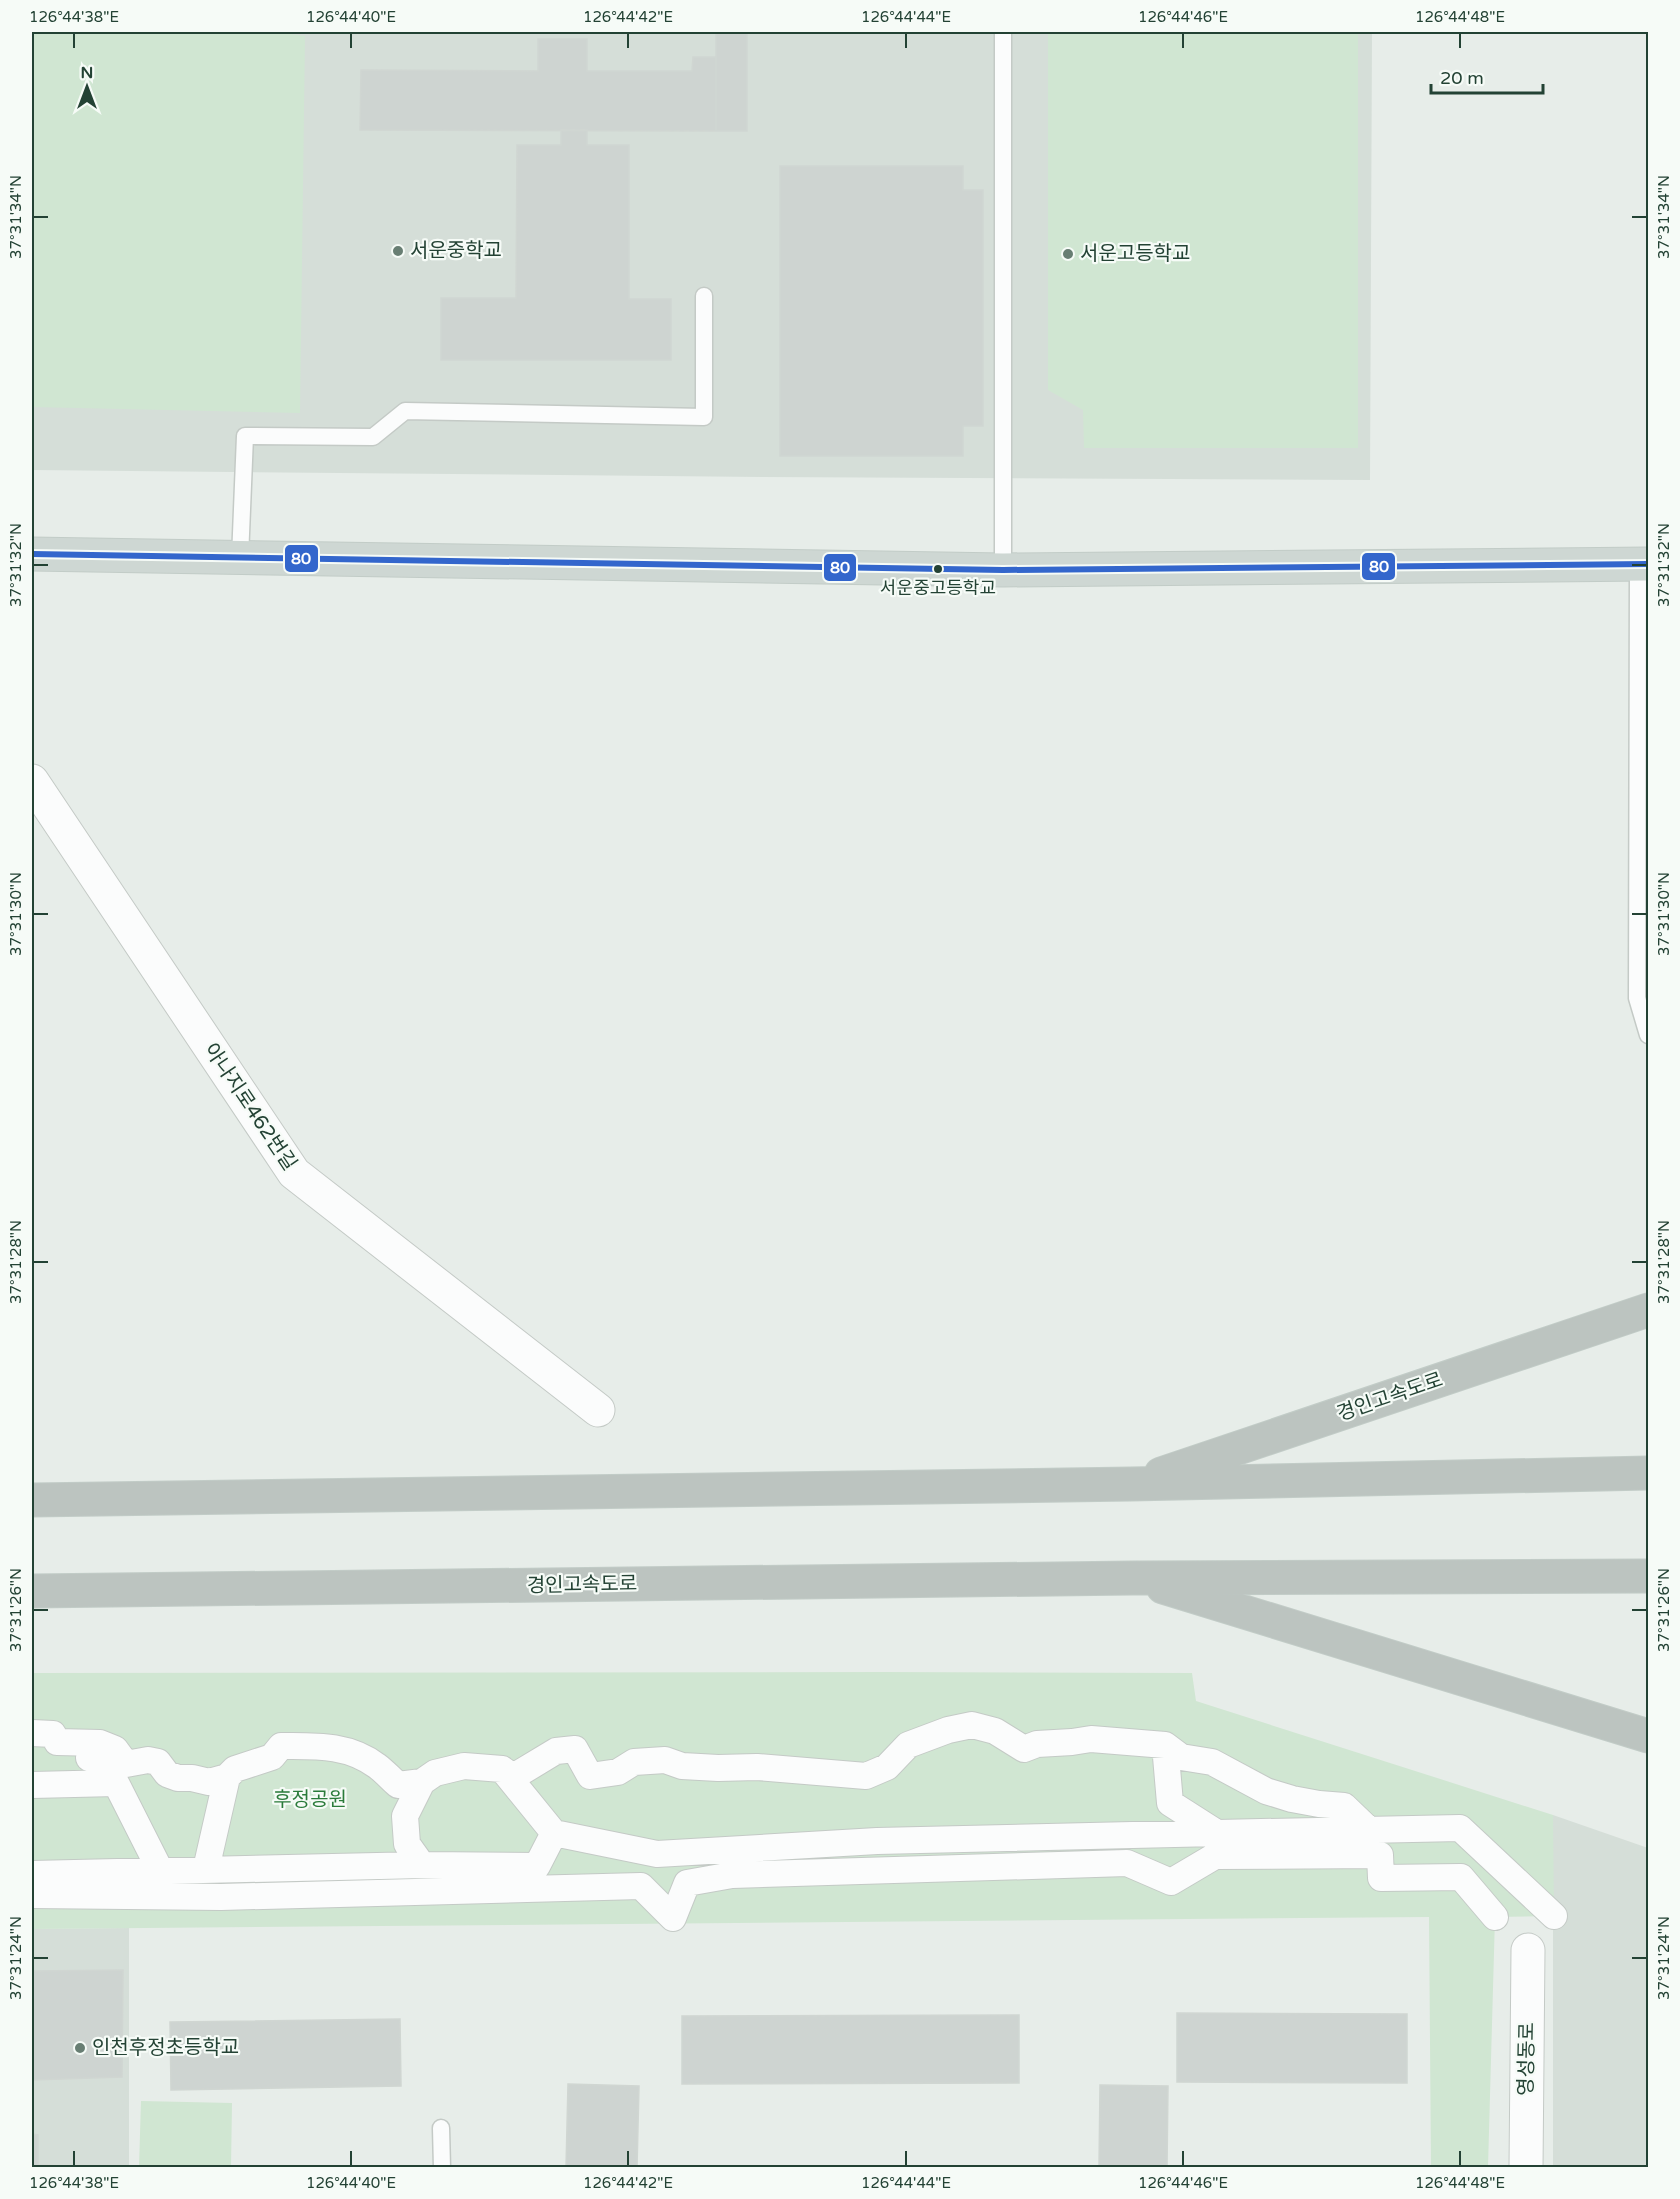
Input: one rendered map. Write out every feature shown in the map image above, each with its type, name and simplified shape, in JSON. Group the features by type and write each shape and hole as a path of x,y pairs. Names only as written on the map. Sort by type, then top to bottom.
{"highway":[{"name":"경인고속도로","path":"1131,1484 1648,1310"},
{"name":"경인고속도로","path":"32,1500 1131,1484 1648,1473"},
{"name":"경인고속도로","path":"32,1591 1133,1578 1648,1576"},
{"name":"경인고속도로","path":"1133,1578 1648,1736"}],"main road":[{"path":"32,554 1003,570 1643,565"}],"street":[{"name":"아나지로462번길","path":"32,781 294,1173 598,1410"},
{"path":"32,1733 53,1734 57,1742 100,1743 115,1749 126,1764 148,1760 158,1762 167,1774 178,1778 209,1782 227,1777 235,1769 272,1757 281,1746 328,1746 346,1750 376,1765 398,1785 422,1782 435,1773 464,1766 502,1769 513,1777 556,1751 575,1749 590,1776 618,1772 634,1762 665,1760 682,1766 757,1767 866,1776 887,1767 908,1745 948,1730 972,1725 995,1731 1024,1749 1037,1744 1072,1742 1091,1738 1166,1745 1181,1757 1212,1762 1237,1777 1275,1794 1319,1804 1344,1806 1368,1829"},
{"path":"32,1744 45,1745 108,1763 160,1870"},
{"path":"1166,1745 1170,1803 1217,1833"},
{"path":"502,1769 554,1833 657,1854 877,1841 1460,1828 1554,1916"},
{"path":"206,1869 227,1777"},
{"path":"422,1782 405,1816 407,1845 422,1864"},
{"path":"32,1785 116,1783"},
{"path":"32,1874 422,1864 537,1866 554,1833"},
{"path":"32,1895 221,1896 641,1887 673,1918 687,1883 732,1875 1127,1863 1171,1882 1215,1856 1380,1855 1381,1878 1461,1877 1495,1917"},
{"name":"영성동로","path":"1526,2168 1528,1950"}],"lane":[{"path":"1003,32 1003,570"},
{"path":"240,558 245,436 373,437 405,411 704,417 704,296"},
{"path":"1643,565 1637,998 1648,1035"},
{"path":"441,2128 442,2168"}],"shaded area":[{"path":"32,32 1372,32 1370,480 32,470"},
{"path":"1553,1815 1648,1848 1648,2167 1553,2168"},
{"name":"인천후정초등학교","path":"129,1928 129,2167 32,2167 32,1929"}],"green space":[{"path":"32,32 278,32 305,36 300,413 32,407"},
{"path":"1048,32 1358,32 1358,448 1084,448 1083,410 1048,390"},
{"name":"후정공원","path":"32,1673 1192,1673 1196,1701 1553,1815 1554,1916 1495,1917 1488,2167 1431,2167 1429,1917 32,1929"},
{"path":"141,2101 232,2103 231,2167 139,2167"}],"building":[{"path":"716,32 747,32 747,131 716,131"},
{"path":"538,39 587,39 587,71 692,71 693,57 716,57 716,131 360,130 361,70 538,71"},
{"path":"561,130 587,130 587,145 629,145 629,299 671,299 671,360 441,360 441,298 516,298 517,145 561,145"},
{"path":"780,166 963,166 963,190 983,190 983,426 963,426 963,456 780,456"},
{"path":"123,1970 122,2077 32,2080 32,1971"},
{"path":"1177,2013 1407,2014 1407,2083 1177,2082"},
{"path":"1019,2015 1019,2083 682,2084 682,2016"},
{"path":"400,2019 401,2086 171,2090 170,2022"},
{"path":"568,2084 639,2086 637,2168 566,2168"},
{"path":"1100,2085 1168,2086 1167,2168 1099,2168"},
{"path":"32,2134 38,2135 38,2165 112,2168 32,2168"},
{"path":"375,2166 375,2168 294,2168 295,2167"}],"transit line":[{"name":"80","path":"32,554 1003,570 1648,564"}],"place":[{"name":"서운중학교","path":"398,251"},
{"name":"서운고등학교","path":"1068,254"},
{"name":"서운중고등학교","path":"938,569"},
{"name":"인천후정초등학교","path":"80,2048"}]}
